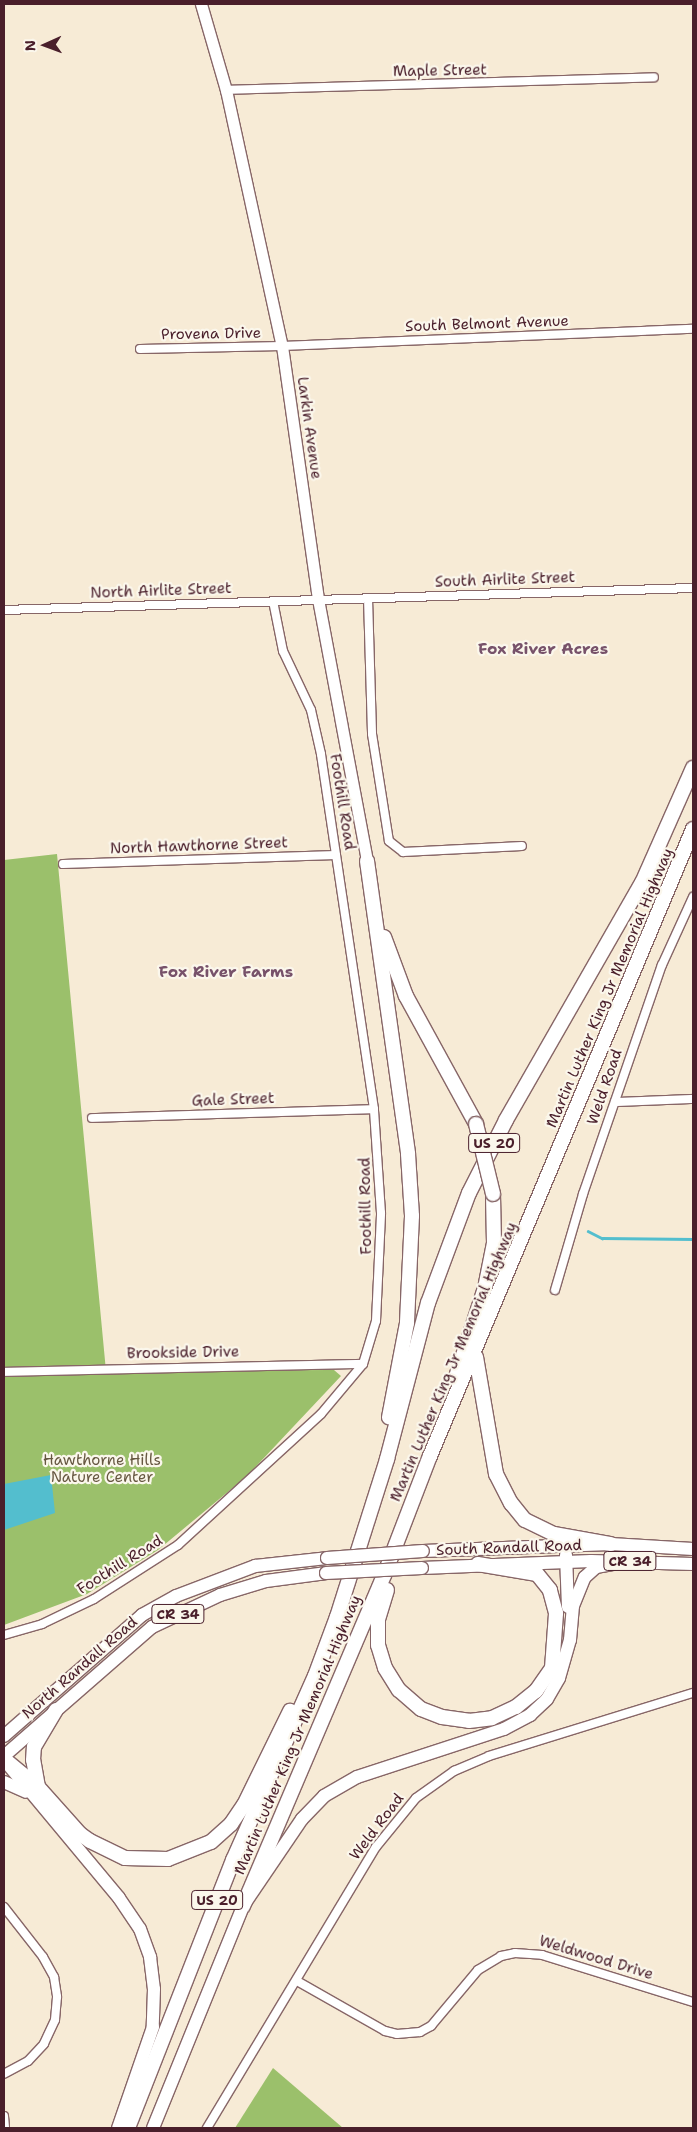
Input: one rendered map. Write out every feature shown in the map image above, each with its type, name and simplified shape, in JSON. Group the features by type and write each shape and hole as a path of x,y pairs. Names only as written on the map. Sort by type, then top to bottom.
{"highway":[{"name":"Martin Luther King Jr Memorial Highway","path":"315,1676 362,1545 428,1303 469,1193 510,1112 642,883 693,768"},
{"name":"Martin Luther King Jr Memorial Highway","path":"243,1906 381,1582 430,1456 490,1318 693,829"},
{"path":"367,861 390,958 406,996 476,1124 493,1194 494,1243 485,1288 430,1456"},
{"path":"362,1545 407,1322 412,1216 408,1154 367,861"},
{"path":"478,1564 537,1574 550,1590 556,1627 552,1668 536,1691 516,1707 500,1715 469,1721 421,1709 399,1690 385,1668 377,1634 382,1603 490,1318"},
{"path":"476,1357 496,1474 511,1503 525,1520 554,1534 610,1544"},
{"path":"4,1758 34,1791 80,1834 104,1849 125,1858 149,1860 191,1852 212,1842 231,1824 244,1806 295,1701 315,1676"},
{"name":"US 20","path":"128,2128 233,1860 315,1676"},
{"path":"34,1791 34,1747 56,1710"}],"main road":[{"name":"Larkin Avenue","path":"201,4 226,90 282,346 318,599 367,861"},
{"name":"South Randall Road","path":"327,1558 566,1544 610,1544 693,1549"},
{"path":"566,1544 570,1640"},
{"name":"North Randall Road","path":"4,1736 142,1615 176,1596 255,1566 327,1558"},
{"name":"South Randall Road","path":"326,1573 478,1564 630,1561 693,1564"},
{"path":"243,1906 302,1819 324,1796 357,1777 504,1729 530,1715 547,1699 559,1678 570,1640 573,1606 585,1577 596,1567 630,1561"},
{"name":"North Randall Road","path":"4,1758 152,1627 220,1595 266,1581 326,1573"},
{"path":"4,1782 34,1791 119,1898 140,1929 150,1957 154,1989 153,2027 118,2128"},
{"name":"US 20","path":"153,2128 243,1906"}],"street":[{"name":"Maple Street","path":"226,90 654,77"},
{"name":"South Belmont Avenue","path":"282,346 693,329"},
{"name":"Provena Drive","path":"140,349 282,346"},
{"name":"South Airlite Street","path":"318,599 693,588"},
{"path":"368,598 372,734 389,841 403,852 522,846"},
{"name":"North Airlite Street","path":"4,610 318,599"},
{"name":"Foothill Road","path":"4,1635 60,1616 164,1556 308,1429 363,1364 376,1321 380,1279 381,1188 374,1109 336,855 311,710 283,651 273,601"},
{"name":"North Hawthorne Street","path":"63,864 336,855"},
{"name":"Weld Road","path":"555,1290 615,1102 662,965 693,897"},
{"path":"615,1102 693,1099"},
{"name":"Gale Street","path":"92,1118 374,1109"},
{"name":"Brookside Drive","path":"4,1372 363,1364"},
{"name":"Weld Road","path":"207,2128 376,1847 406,1809 425,1790 454,1771 489,1756 693,1692"},
{"path":"4,1907 43,1957 54,1977 57,1997 55,2020 44,2044 28,2061 4,2074"},
{"name":"Weldwood Drive","path":"296,1981 385,2031 397,2034 420,2032 431,2026 478,1970 493,1960 515,1953 542,1955 693,2002"},
{"path":"4,2116 5,2128"}],"green space":[{"name":"Hawthorne Hills Nature Center","path":"57,854 106,1371 334,1370 341,1376 247,1476 158,1550 87,1594 4,1625 4,860"},
{"path":"273,2068 343,2128 235,2128"}],"water":[{"path":"51,1475 55,1513 4,1530 4,1484"}],"waterway":[{"path":"588,1231 602,1238 693,1239"}],"district":[{"name":"Fox River Acres","path":"543,649"},
{"name":"Fox River Farms","path":"226,972"}]}
